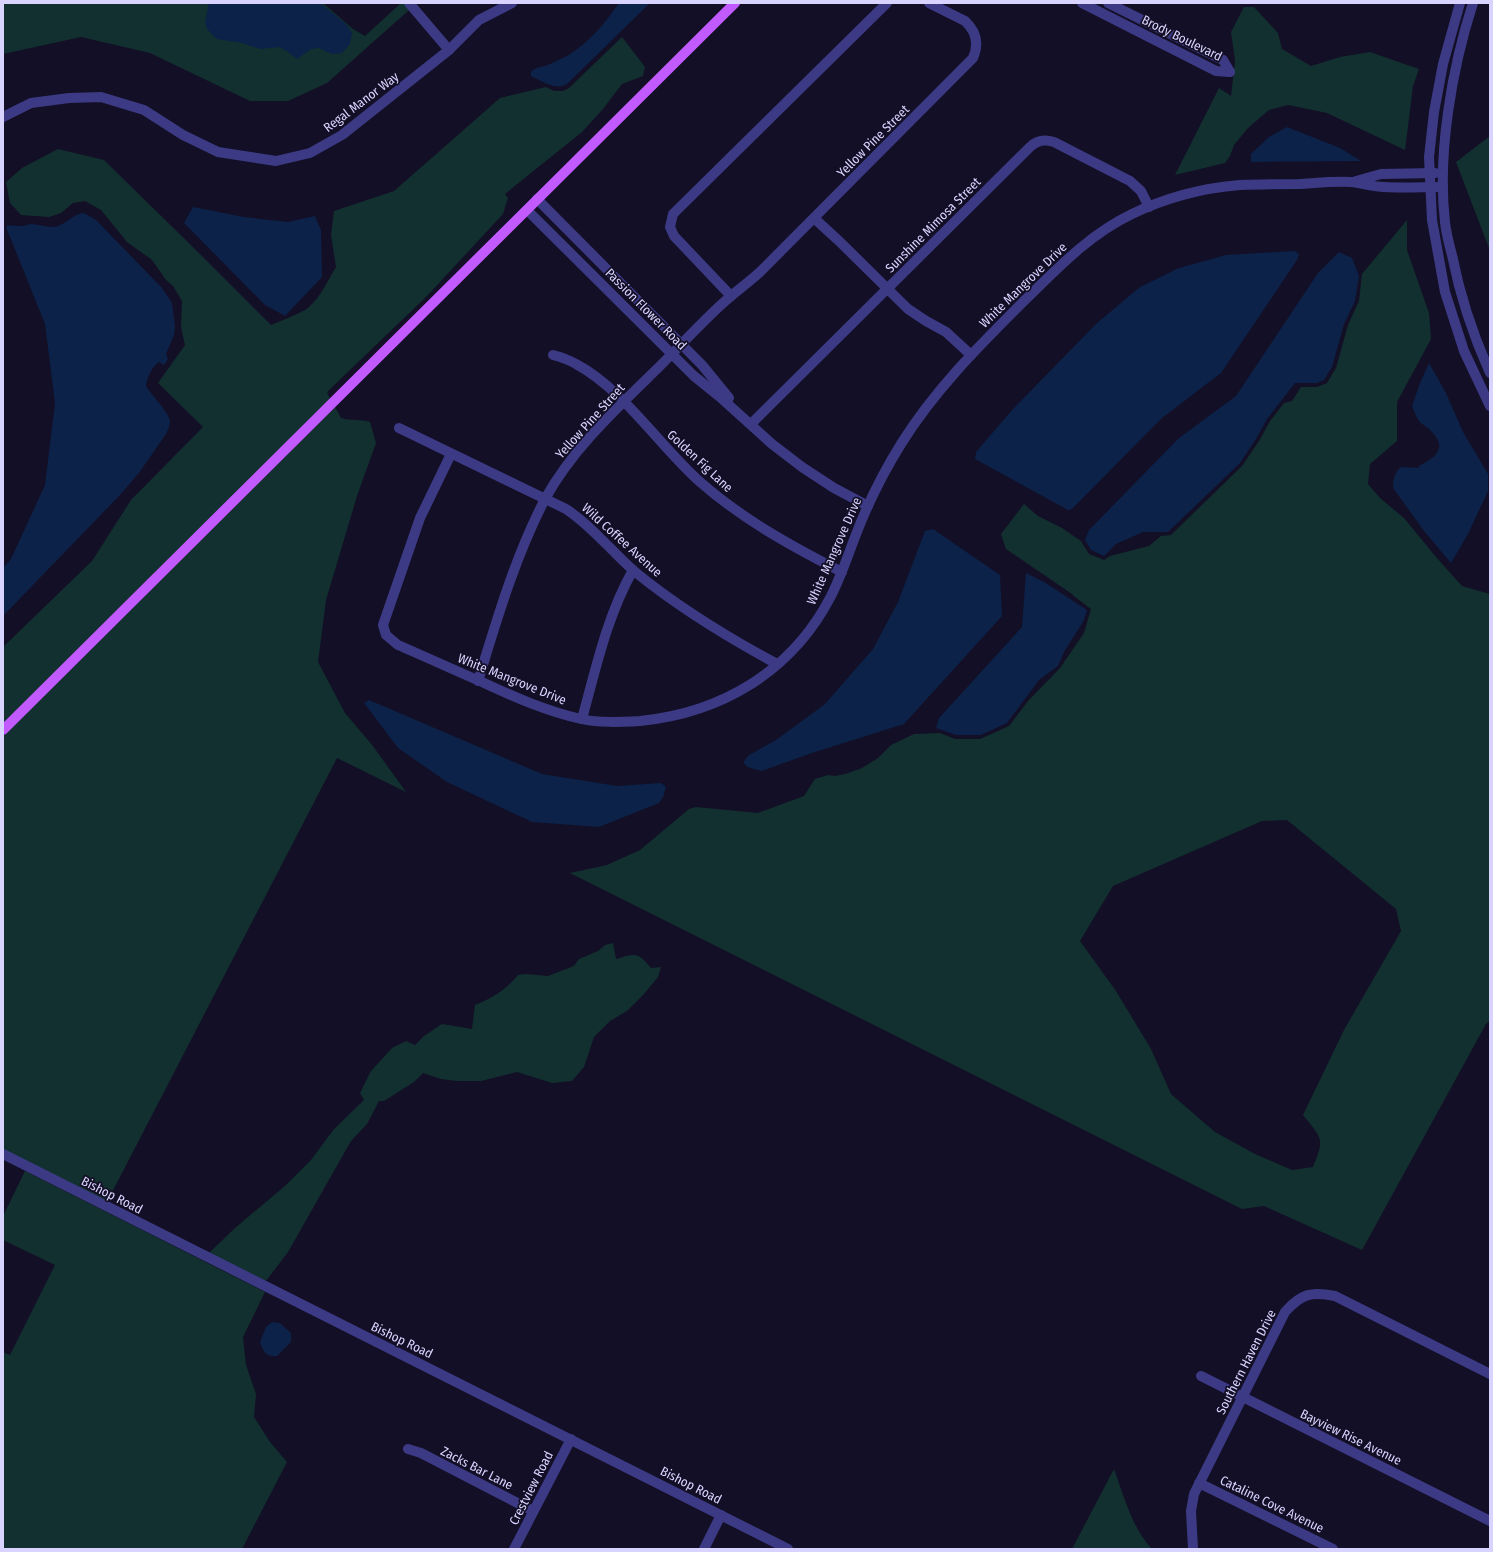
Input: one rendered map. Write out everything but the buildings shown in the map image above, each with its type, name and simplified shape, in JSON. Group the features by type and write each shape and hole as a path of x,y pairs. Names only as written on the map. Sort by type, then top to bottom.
{"main road":[{"path":"3,730 735,3"}],"street":[{"path":"409,3 449,50"},
{"name":"Regal Manor Way","path":"3,117 31,103 69,98 101,97 144,110 183,135 218,152 276,161 310,153 342,135 449,50 479,20 512,3"},
{"path":"731,296 674,236 670,227 673,214 887,3"},
{"name":"Yellow Pine Street","path":"478,681 508,585 524,544 546,499 579,450 623,402 731,296 746,285 815,219 969,63 976,52 981,38 966,21 929,3"},
{"name":"Brody Boulevard","path":"1082,3 1216,71 1230,72 1223,60 1108,3"},
{"path":"1460,3 1443,64 1434,112 1429,157 1432,220 1445,292 1464,351 1490,406"},
{"path":"1473,3 1464,33 1458,61 1445,143 1443,186 1445,223 1459,291 1478,346 1490,373"},
{"name":"Sunshine Mimosa Street","path":"751,424 1030,146 1037,141 1045,140 1054,142 1130,181 1141,190 1149,207"},
{"name":"White Mangrove Drive","path":"1351,182 1381,174 1443,173"},
{"name":"White Mangrove Drive","path":"451,454 420,518 383,624 386,635 398,644 478,681 549,710 582,719 630,722 667,717 694,711 728,698 764,675 778,664 800,642 816,621 828,601 842,572 868,506 892,459 909,431 943,386 971,355 1076,251 1096,235 1115,223 1149,207 1182,196 1240,185 1351,182 1384,187 1443,186"},
{"name":"Passion Flower Road","path":"537,199 707,370 751,424"},
{"name":"Passion Flower Road","path":"527,210 694,376 751,424 772,444 802,467 828,484 868,506"},
{"path":"815,219 908,309 946,332 971,355"},
{"name":"Golden Fig Lane","path":"553,354 582,367 609,388 686,468 730,506 775,536 842,572"},
{"name":"Wild Coffee Avenue","path":"399,428 566,509 580,519 633,570 702,621 778,664"},
{"path":"582,719 611,619 620,596 633,570"},
{"name":"Bishop Road","path":"3,1154 788,1549"},
{"name":"Southern Haven Drive","path":"1193,1549 1191,1511 1194,1494 1285,1312 1294,1302 1306,1295 1321,1293 1335,1296 1490,1374"},
{"name":"Bayview Rise Avenue","path":"1201,1376 1242,1398 1490,1521"},
{"name":"Crestview Road","path":"514,1549 571,1439"},
{"name":"Zacks Bar Lane","path":"408,1449 421,1453 533,1511"},
{"name":"Cataline Cove Avenue","path":"1200,1483 1333,1549"},
{"path":"704,1549 721,1515"}],"green space":[{"path":"3,3 323,3 353,29 365,36 401,3 417,3 327,83 288,101 250,101 150,53 81,37 3,54"},
{"path":"1244,7 1254,7 1278,33 1282,49 1311,66 1340,57 1370,52 1419,69 1413,86 1405,150 1327,113 1288,105 1269,110 1248,128 1234,145 1230,156 1225,163 1175,175 1219,88 1231,96 1235,61 1231,32"},
{"path":"622,37 645,67 643,76 622,84 603,109 582,132 505,194 508,198 503,214 427,296 327,392 330,399 3,724 3,647 92,561 131,500 203,427 158,383 185,345 181,327 182,301 173,286 166,280 152,260 127,242 101,210 85,201 73,203 61,213 49,217 21,215 10,203 6,182 22,168 58,149 104,160 271,325 301,312 310,306 323,290 336,267 331,235 334,211 394,191 500,98 546,87 554,91 563,91 569,88"},
{"path":"1490,136 1490,247 1489,248 1456,162"},
{"path":"1407,220 1407,250 1429,313 1431,339 1397,402 1397,441 1370,464 1368,484 1380,498 1404,518 1462,586 1490,594 1490,1021 1486,1024 1362,1250 1264,1206 1242,1209 570,873 607,865 640,850 689,809 696,807 758,813 804,796 815,779 828,775 835,776 845,774 862,768 878,758 891,745 914,734 940,733 955,739 980,739 1009,726 1028,701 1060,668 1084,633 1091,609 1072,594 1006,549 1001,534 1024,504 1038,516 1062,528 1081,541 1089,554 1104,560 1110,556 1149,546 1161,536 1171,535 1242,466 1259,441 1270,421 1284,403 1292,401 1301,387 1317,387 1327,383 1336,368 1348,325 1359,301 1362,274","holes":["1287,820 1396,909 1401,931 1344,1030 1303,1115 1318,1134 1320,1139 1319,1150 1313,1167 1292,1170 1255,1154 1215,1132 1171,1094 1151,1049 1116,991 1080,941 1113,886 1262,821"]},
{"path":"335,407 341,418 370,422 376,443 357,496 326,600 318,662 345,713 373,746 406,792 337,758 107,1202 3,1149 3,736"},
{"path":"613,943 616,959 636,955 643,959 651,968 661,967 658,977 644,994 627,1011 610,1021 594,1037 584,1067 572,1081 552,1083 517,1072 481,1081 457,1081 441,1079 423,1073 414,1082 384,1101 379,1101 367,1124 351,1141 288,1252 266,1281 209,1253 235,1228 285,1186 311,1160 334,1129 364,1100 360,1093 371,1071 392,1048 406,1041 415,1045 424,1036 442,1024 472,1029 475,1005 498,993 509,985 518,975 526,974 548,976 574,966 579,959 598,951 605,945"},
{"path":"25,1171 265,1292 243,1337 246,1365 256,1394 254,1417 270,1442 287,1462 242,1549 3,1549 3,1352 10,1355 55,1265 3,1240 3,1216"},
{"path":"1114,1469 1134,1522 1145,1541 1152,1549 1072,1549"}],"water":[{"path":"209,3 320,3 346,24 352,33 350,44 342,53 332,54 319,48 311,49 297,59 280,47 260,49 242,43 217,39 207,29 205,22"},
{"path":"619,3 650,3 567,84 562,86 553,86 531,76 531,72 535,69 548,65 575,51 602,25"},
{"path":"1287,127 1340,148 1361,161 1251,162 1251,153 1269,137"},
{"path":"193,207 244,217 288,222 315,216 321,230 322,277 285,316 265,305 184,223"},
{"path":"84,213 96,220 162,288 172,303 175,326 174,335 166,354 168,359 164,365 159,362 152,369 146,386 169,417 170,424 166,434 139,473 119,496 3,616 3,568 11,559 45,485 55,403 45,324 6,227 9,225 24,226 30,224 53,227 61,225 76,215"},
{"path":"1295,251 1299,254 1297,260 1221,373 1162,418 1072,509 1068,510 975,459 976,452 1013,409 1097,323 1140,287 1179,268 1226,255"},
{"path":"1339,252 1352,258 1359,276 1355,301 1344,324 1332,367 1324,380 1317,383 1295,383 1267,419 1240,463 1168,532 1143,532 1116,544 1104,556 1091,550 1085,540 1089,530 1179,438 1236,396 1318,273"},
{"path":"1429,363 1446,393 1463,432 1488,474 1488,491 1468,534 1451,563 1424,531 1393,488 1394,477 1401,467 1419,468 1419,466 1438,452 1439,442 1430,430 1419,421 1412,406"},
{"path":"933,529 1000,575 1002,616 904,724 761,771 748,767 743,763 749,755 776,740 825,704 873,649 898,602 925,531"},
{"path":"1026,573 1044,582 1087,610 1083,622 1064,652 1058,666 1039,680 1007,723 981,735 956,735 936,728 939,718 1022,627"},
{"path":"369,700 542,774 617,786 661,783 666,787 663,797 659,803 599,827 532,822 447,782 398,748 364,703"},
{"path":"272,1322 280,1323 291,1333 291,1342 277,1356 268,1355 262,1349 260,1342 266,1327"}]}
